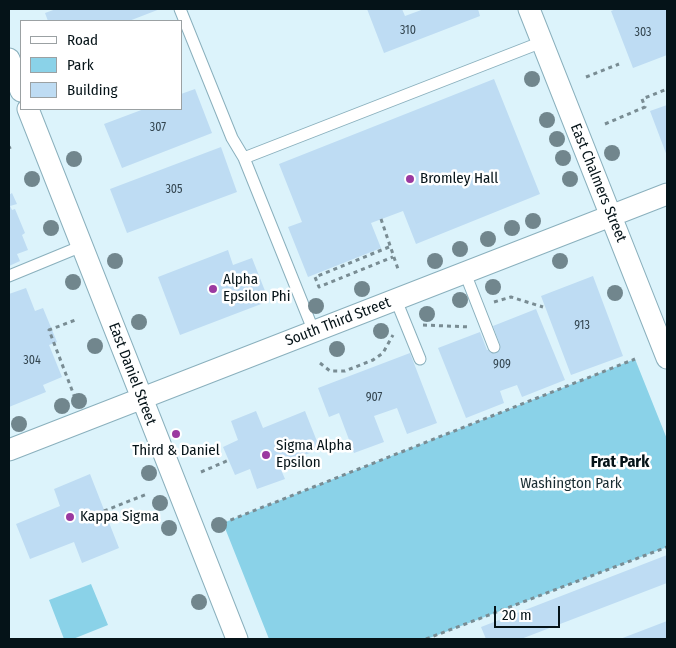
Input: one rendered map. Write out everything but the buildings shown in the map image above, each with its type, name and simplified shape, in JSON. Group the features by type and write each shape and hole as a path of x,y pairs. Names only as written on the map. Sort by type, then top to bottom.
{"street":[{"name":"East Chalmers Street","path":"529,9 611,216 661,322 667,358"},
{"path":"9,59 20,88"},
{"name":"East Daniel Street","path":"28,110 237,639"},
{"name":"South Third Street","path":"9,450 667,194"}],"lane":[{"path":"180,9 232,138 244,158 314,332"},
{"path":"244,158 542,42"},
{"path":"9,276 82,246"},
{"path":"465,272 494,347"},
{"path":"396,300 420,359"}],"path":[{"path":"586,77 619,64"},
{"path":"606,124 645,106 642,99 667,89"},
{"path":"381,219 398,269"},
{"path":"389,247 315,277 319,288 393,257"},
{"path":"493,302 511,297 542,308"},
{"path":"75,398 49,330 78,319"},
{"path":"418,325 477,327"},
{"path":"320,363 330,372 345,371 373,360 383,353 392,335"},
{"path":"223,523 635,359"},
{"path":"201,472 229,460"},
{"path":"104,510 147,494"},
{"path":"426,639 667,546"}],"green space":[{"name":"Washington Park","path":"635,359 667,439 667,547 427,639 269,639 223,523"},
{"path":"91,584 108,625 73,639 64,639 49,600"}],"place":[{"name":"Bromley Hall","path":"410,179"},
{"name":"Alpha Epsilon Phi","path":"213,289"},
{"name":"Third & Daniel","path":"176,434"},
{"name":"Sigma Alpha Epsilon","path":"266,455"},
{"name":"Kappa Sigma","path":"70,517"}],"district":[{"name":"Frat Park","path":"620,463"}]}
